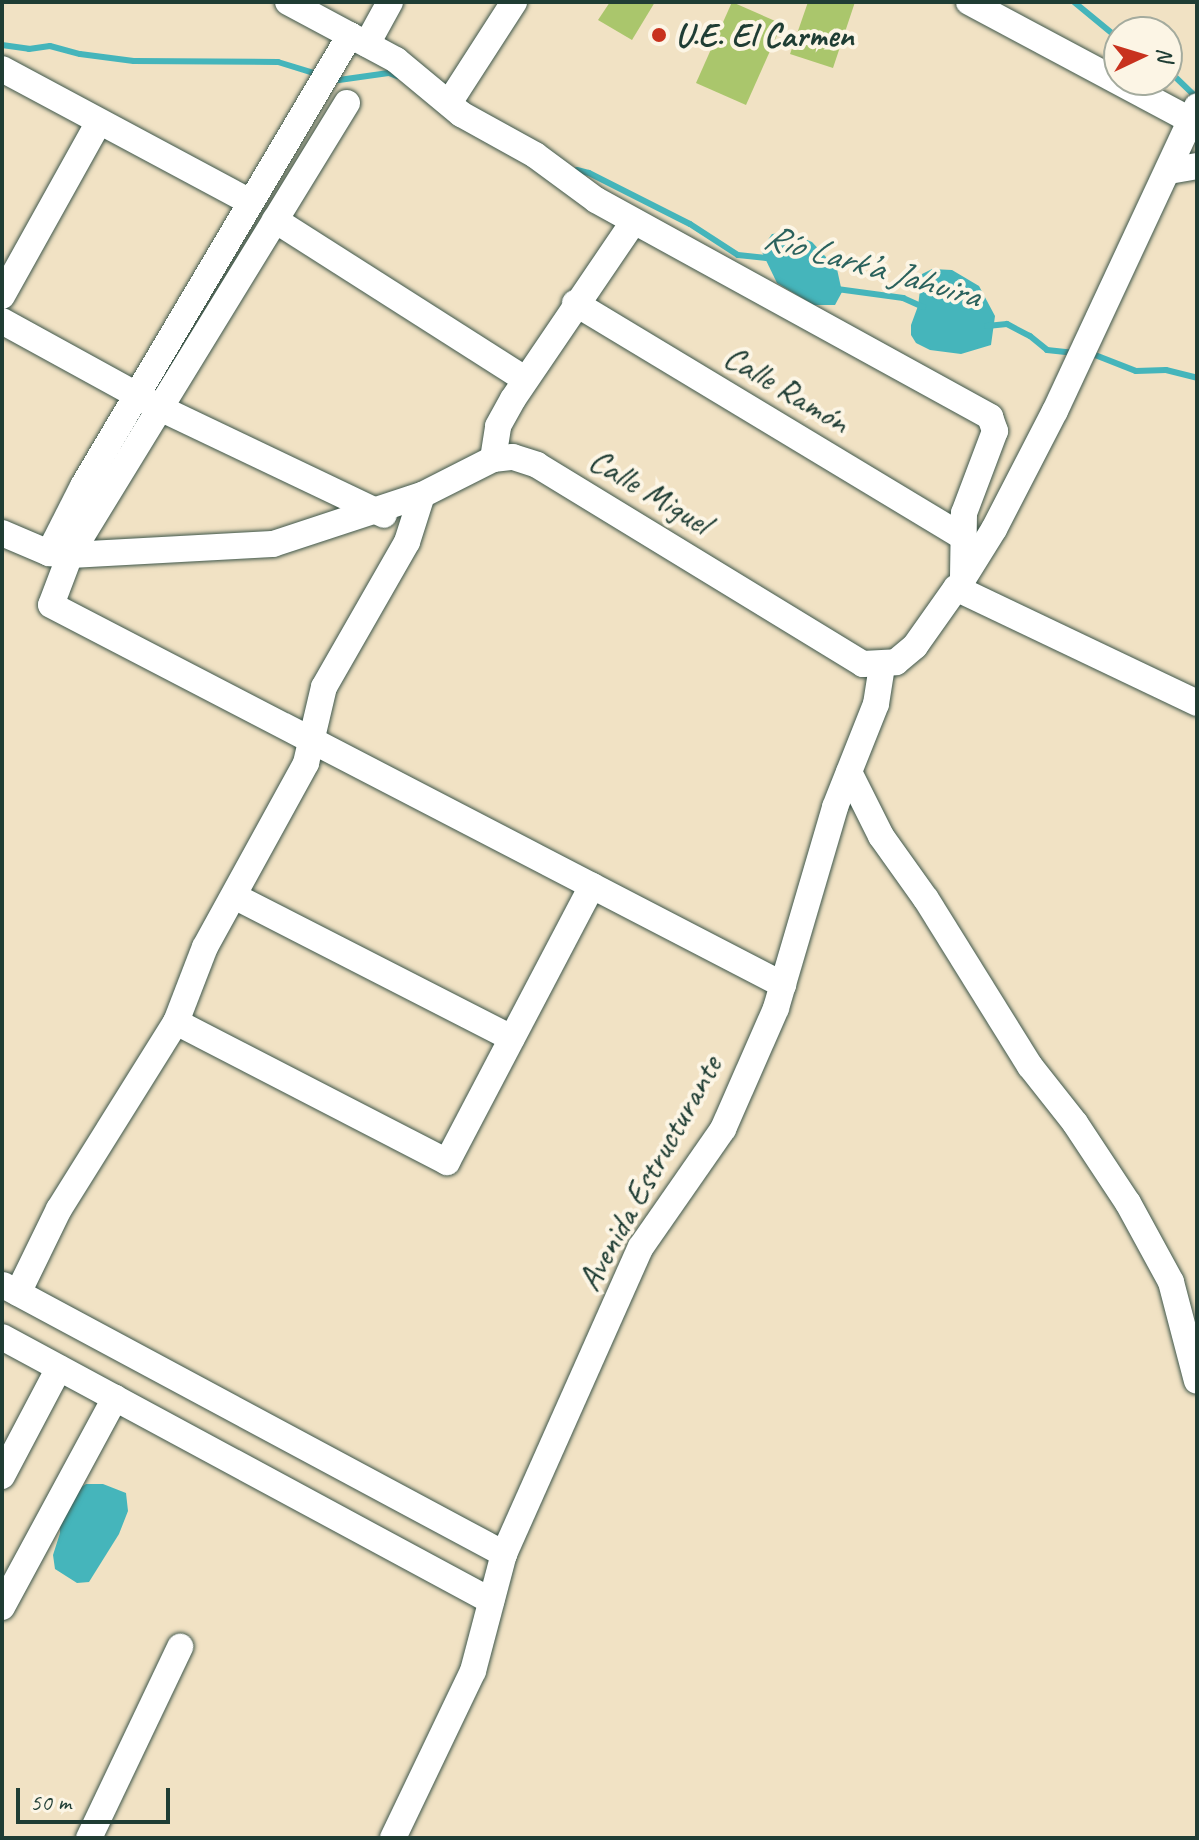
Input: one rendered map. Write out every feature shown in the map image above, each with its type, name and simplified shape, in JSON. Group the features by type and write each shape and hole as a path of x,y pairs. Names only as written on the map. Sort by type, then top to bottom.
{"street":[{"path":"288,2 396,60 473,122 535,155 596,200 990,417 995,431 964,513 960,583"},
{"path":"150,402 250,202 359,40 390,2"},
{"path":"449,103 514,2"},
{"path":"882,665 896,662 915,646 994,529 1055,411 1194,113 969,2"},
{"path":"2,69 250,202"},
{"path":"347,103 275,220 150,402 83,486 60,554 51,605 783,985"},
{"path":"2,296 99,122"},
{"path":"1169,171 1197,166"},
{"path":"275,220 525,379"},
{"path":"2,533 60,554 273,544 422,495 493,459 498,426 525,379 634,221"},
{"name":"Calle Ramón","path":"575,303 962,536"},
{"path":"2,321 150,402 414,529"},
{"name":"Calle Miguel","path":"493,459 513,457 537,465 863,664 882,665"},
{"path":"422,495 414,529 324,687 314,741 306,763 205,947 176,1022 10,1289 504,1554"},
{"path":"960,583 1197,703"},
{"name":"Avenida Estructurante","path":"393,1838 473,1671 504,1554 641,1247 723,1129 796,948 808,892 876,704 882,665"},
{"path":"849,772 881,836 933,910 1030,1066 1075,1123 1128,1203 1171,1282 1197,1381"},
{"path":"176,1022 447,1162 592,886"},
{"path":"234,896 512,1038"},
{"path":"2,1337 491,1601"},
{"path":"2,1476 59,1368"},
{"path":"2,1607 115,1398"},
{"path":"89,1838 180,1647"}],"green space":[{"path":"610,2 655,2 632,40 598,20"},
{"path":"732,2 782,24 746,105 696,83"},
{"path":"808,2 855,2 833,68 790,54"}],"water":[{"path":"789,232 812,242 837,269 842,292 835,305 814,305 777,283 761,250 772,234"},
{"path":"932,269 952,270 979,286 995,316 991,345 961,354 930,350 916,343 911,335 911,325 918,306 922,274"},
{"path":"86,1484 103,1484 126,1493 128,1511 119,1534 89,1582 77,1583 55,1569 53,1555 60,1533 60,1514 71,1494"}],"waterway":[{"name":"Río Lark’a Jahuira","path":"1074,2 1103,26"},
{"name":"Río Lark’a Jahuira","path":"2,45 29,49 50,46 80,54 134,61 278,62 313,73"},
{"name":"Río Lark’a Jahuira","path":"339,80 389,73 397,76"},
{"name":"Río Lark’a Jahuira","path":"1183,84 1197,98"},
{"name":"Río Lark’a Jahuira","path":"577,170 589,173 690,224 738,255 766,258"},
{"name":"Río Lark’a Jahuira","path":"837,289 903,298 923,307"},
{"name":"Río Lark’a Jahuira","path":"987,326 1007,324 1030,336 1047,350 1075,353"},
{"name":"Río Lark’a Jahuira","path":"1090,353 1136,371 1166,370 1197,378"}],"place":[{"name":"U.E. El Carmen","path":"659,35"}]}
